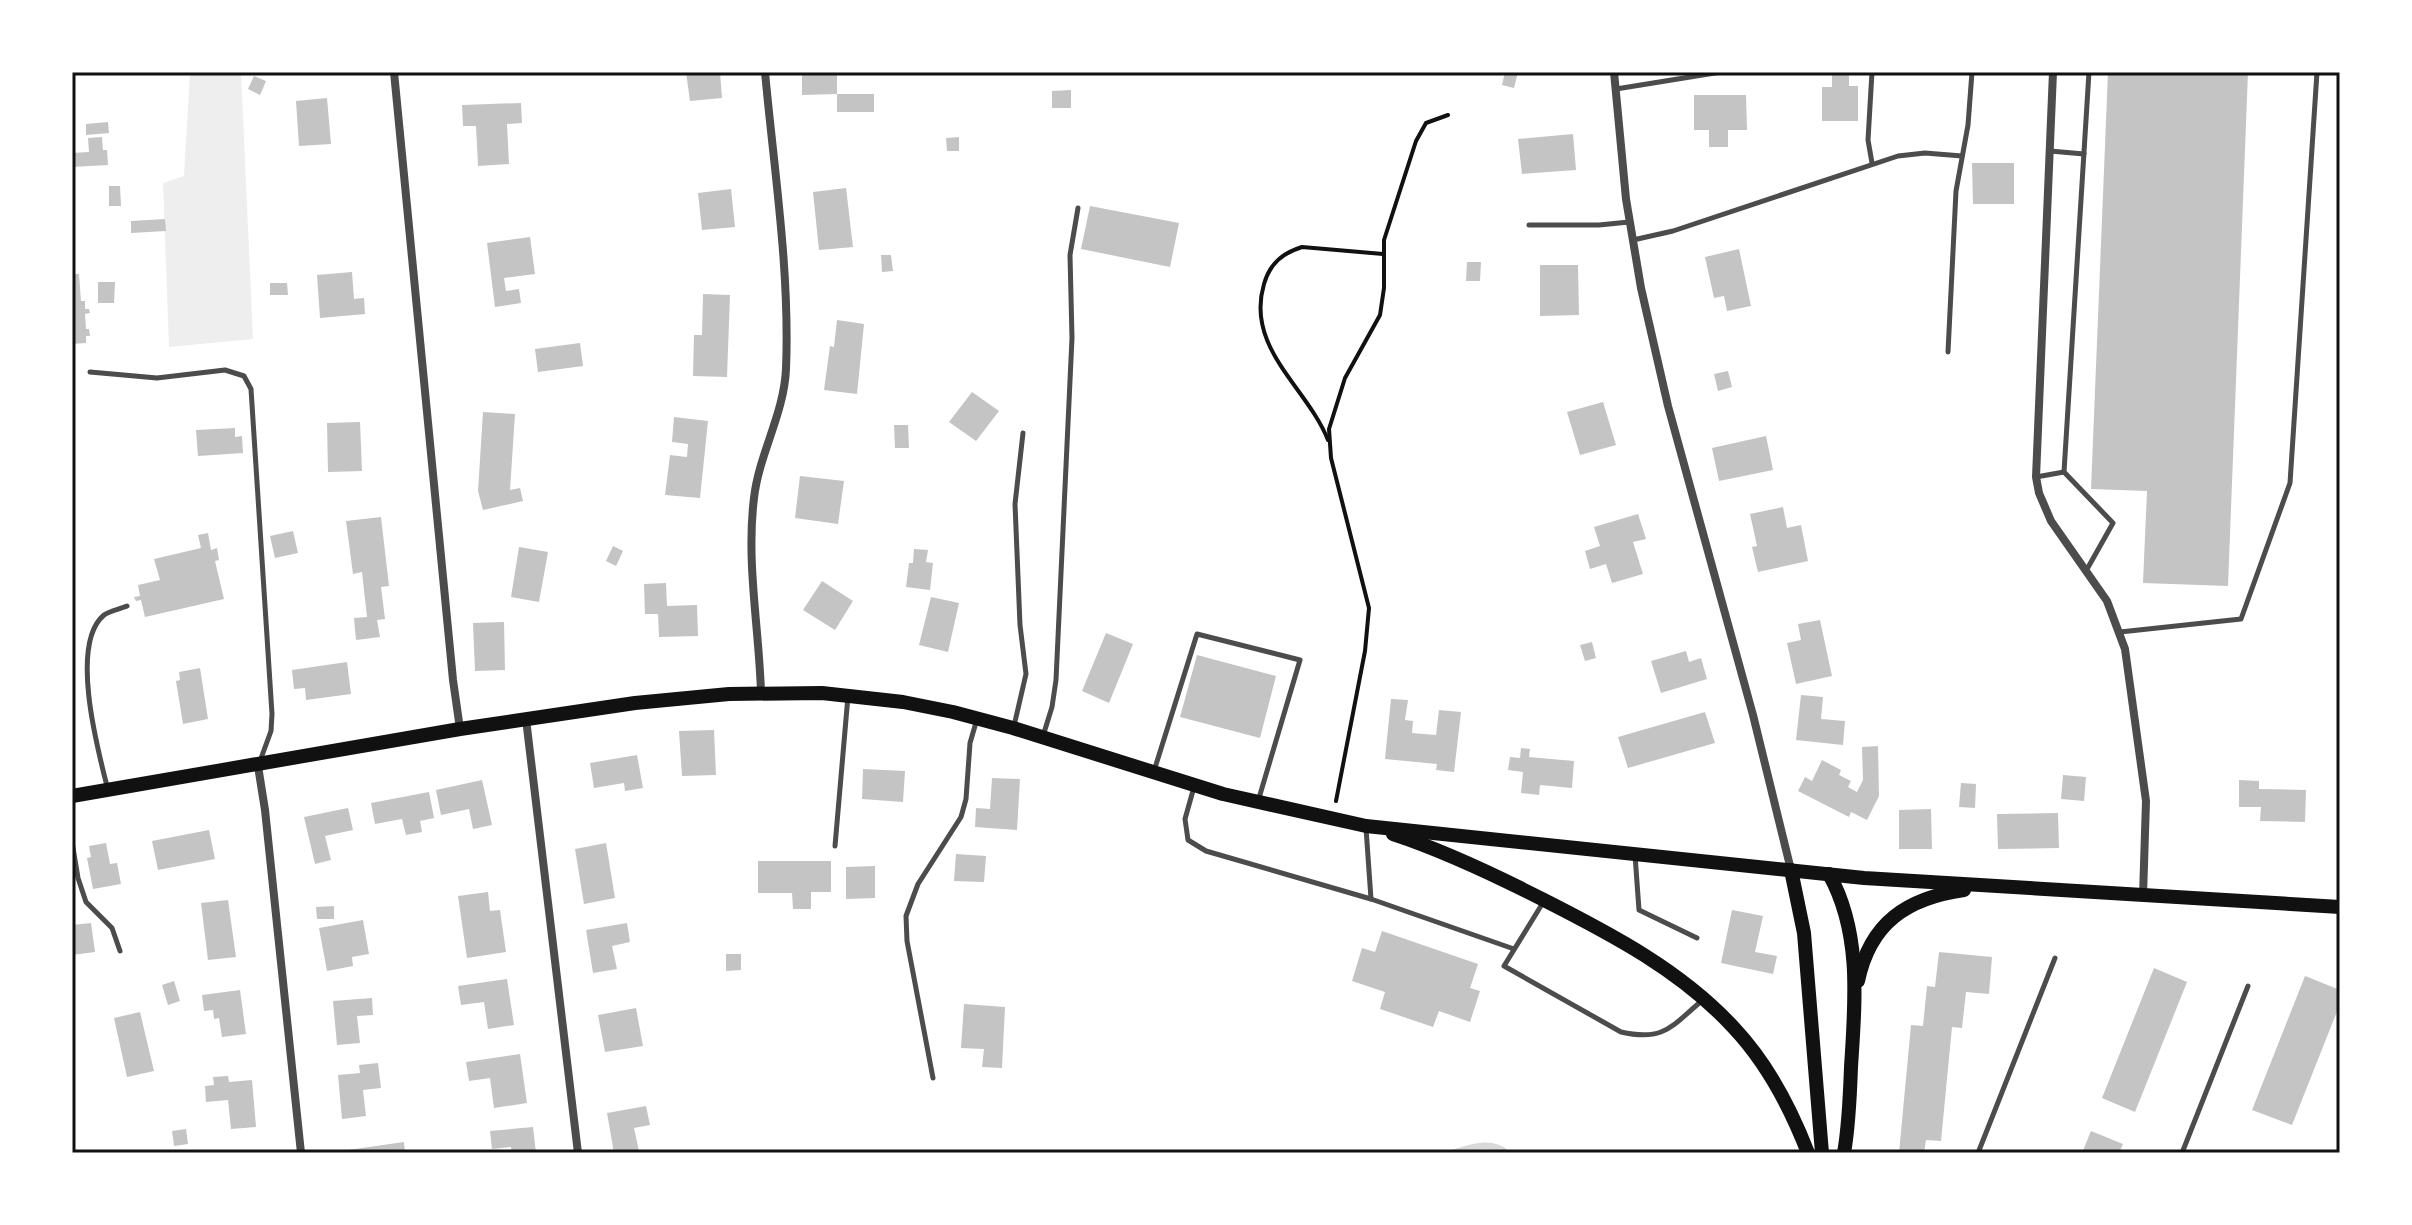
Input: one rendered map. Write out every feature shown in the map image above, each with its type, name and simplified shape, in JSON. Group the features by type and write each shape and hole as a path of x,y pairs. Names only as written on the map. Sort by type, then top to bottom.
{"main road":[{"path":"72,796 460,729 667,699 761,692 848,695 903,702 977,718 1194,786 1366,826 1829,874 2340,907"},
{"path":"1366,826 1459,860 1545,900 1630,947 1704,999 1736,1029 1756,1055 1788,1109 1808,1153"},
{"path":"1791,870 1804,933 1822,1153"},
{"path":"1829,874 1841,898 1850,933 1855,1001"},
{"path":"1844,1153 1855,1001 1867,950 1889,920 1907,908 1936,896 1996,887"}],"street":[{"path":"394,72 451,665 460,729"},
{"path":"761,692 752,551 753,510 760,466 783,393 786,350 784,281 765,72"},
{"path":"1614,72 1629,222 1668,406 1753,715 1791,870"},
{"path":"2053,72 2036,477 2051,521 2107,601 2120,632 2128,665 2146,801 2143,896"},
{"path":"526,719 578,1153"},
{"path":"258,766 301,1153"}],"lane":[{"path":"1615,89 1721,72"},
{"path":"1872,72 1868,140 1872,163"},
{"path":"1948,352 1956,191 1972,72"},
{"path":"2086,571 2113,523 2064,472 2089,72"},
{"path":"2120,632 2241,619 2290,483 2317,72"},
{"path":"2050,151 2084,154"},
{"path":"1632,240 1673,231 1872,163 1911,154 1962,156"},
{"path":"1043,738 1056,680 1072,338 1070,255 1078,208"},
{"path":"1529,225 1629,222"},
{"path":"90,372 157,378 225,370 244,376 251,389 272,714 271,731 258,766"},
{"path":"1013,728 1026,674 1020,625 1015,504 1023,433"},
{"path":"2036,477 2064,472"},
{"path":"108,791 91,722 87,645 103,615 127,606"},
{"path":"1154,773 1197,634 1300,660 1257,803"},
{"path":"835,846 848,695"},
{"path":"933,1078 907,941 906,916 918,884 961,817 966,799 970,743 977,718"},
{"path":"1194,786 1185,819 1188,840 1206,851 1371,899 1514,949"},
{"path":"1366,826 1371,899"},
{"path":"72,842 86,902 112,928 120,951"},
{"path":"1635,854 1639,910 1697,938"},
{"path":"1545,900 1504,966 1621,1032 1641,1037 1657,1035 1673,1026 1704,999"},
{"path":"1978,1153 2055,958"},
{"path":"2182,1153 2248,986"}],"path":[{"path":"1329,442 1331,416 1340,391 1380,315 1384,288 1384,240 1416,141 1426,123 1448,115"},
{"path":"1333,820 1365,651 1369,608 1329,442 1317,418 1278,364 1266,338 1261,311 1262,289 1272,265 1291,250 1302,247 1383,254"}],"shaded area":[{"path":"190,72 241,72 253,339 169,347 163,183 184,176"}],"building":[{"path":"686,72 720,72 722,98 690,101"},
{"path":"802,72 837,72 837,94 802,95"},
{"path":"1505,72 1518,72 1514,88 1502,85"},
{"path":"2108,72 2248,72 2228,586 2143,583 2147,491 2091,489"},
{"path":"1832,74 1849,74 1849,86 1858,86 1858,121 1822,121 1822,87 1832,87"},
{"path":"254,76 266,81 260,95 248,89"},
{"path":"1071,90 1071,108 1052,108 1052,91"},
{"path":"837,94 874,94 874,112 837,112"},
{"path":"1694,95 1746,95 1747,130 1728,130 1728,147 1709,147 1709,130 1694,130"},
{"path":"327,98 331,144 299,146 296,101"},
{"path":"521,103 522,123 507,124 509,164 478,166 476,126 463,126 462,105"},
{"path":"108,122 109,133 86,135 86,124"},
{"path":"1573,134 1576,170 1522,174 1518,139"},
{"path":"102,137 108,165 72,167 72,153 89,152 88,138"},
{"path":"959,137 959,151 947,151 946,138"},
{"path":"1972,163 2014,163 2014,204 1973,204"},
{"path":"109,186 120,186 121,206 109,206"},
{"path":"846,188 853,247 819,250 813,192"},
{"path":"731,189 735,227 702,230 698,193"},
{"path":"1090,206 1179,223 1170,267 1081,249"},
{"path":"165,219 166,231 131,233 131,221"},
{"path":"530,237 535,274 504,278 506,291 519,289 521,303 495,307 487,243"},
{"path":"1739,249 1751,306 1727,311 1724,296 1714,298 1705,257"},
{"path":"881,255 891,255 893,271 882,272"},
{"path":"1467,262 1481,262 1480,281 1466,281"},
{"path":"1540,265 1578,265 1579,315 1540,316"},
{"path":"352,272 354,299 364,298 365,314 320,318 317,275"},
{"path":"72,274 79,274 81,301 85,301 85,309 89,309 90,313 85,314 90,336 86,336 86,343 72,344"},
{"path":"98,282 115,282 114,303 98,303"},
{"path":"270,283 287,283 288,295 270,295"},
{"path":"703,294 730,295 727,377 693,376 694,335 702,335"},
{"path":"837,320 864,324 857,394 824,390"},
{"path":"580,343 583,366 538,372 535,349"},
{"path":"1728,371 1732,387 1718,391 1714,374"},
{"path":"972,392 999,411 976,441 949,422"},
{"path":"1603,402 1616,445 1580,455 1567,412"},
{"path":"483,412 515,414 510,490 520,488 523,501 483,510 478,491"},
{"path":"674,417 708,421 700,498 665,495 670,455 687,457 688,444 672,442"},
{"path":"360,422 362,471 328,472 327,423"},
{"path":"894,425 908,425 909,448 895,448"},
{"path":"235,428 235,437 242,436 243,453 198,456 196,430"},
{"path":"1766,436 1773,470 1719,481 1712,448"},
{"path":"800,476 844,481 838,524 795,518"},
{"path":"1783,507 1787,528 1801,525 1808,561 1758,572 1752,547 1757,546 1750,514"},
{"path":"1638,514 1646,539 1633,542 1643,574 1612,583 1606,564 1590,569 1585,551 1600,546 1594,527"},
{"path":"381,517 389,586 381,587 385,619 377,620 380,637 356,640 354,618 367,617 362,572 353,574 346,521"},
{"path":"293,531 298,553 275,558 270,536"},
{"path":"208,533 211,550 217,548 219,560 215,561 224,599 145,617 141,600 136,601 134,597 140,596 138,585 160,580 154,559 201,548 198,535"},
{"path":"613,546 623,551 616,566 606,561"},
{"path":"519,547 548,552 539,602 511,597"},
{"path":"914,549 928,550 926,562 933,563 930,590 906,587"},
{"path":"822,581 853,601 835,630 803,610"},
{"path":"666,583 667,606 697,605 698,636 659,637 658,614 645,614 644,584"},
{"path":"931,597 959,603 948,652 919,645"},
{"path":"1820,620 1832,676 1796,684 1787,643 1801,640 1798,624"},
{"path":"504,622 505,670 475,671 473,623"},
{"path":"1106,633 1133,644 1109,703 1082,691"},
{"path":"1592,642 1596,658 1585,661 1580,645"},
{"path":"1686,651 1689,662 1701,658 1707,679 1661,693 1651,661"},
{"path":"1197,655 1276,676 1260,738 1180,717"},
{"path":"347,662 351,694 306,700 305,688 294,689 292,670"},
{"path":"200,668 208,719 183,724 176,681 180,680 179,672"},
{"path":"1801,695 1823,697 1821,719 1845,721 1843,745 1796,740"},
{"path":"1391,699 1408,700 1405,720 1413,721 1412,733 1436,735 1439,710 1461,712 1454,772 1436,770 1437,764 1385,759"},
{"path":"1705,712 1715,743 1628,768 1618,737"},
{"path":"714,730 716,775 682,776 679,731"},
{"path":"1878,746 1879,796 1867,820 1851,812 1849,817 1798,791 1805,777 1812,781 1822,760 1841,770 1839,775 1851,781 1848,787 1857,792 1863,780 1862,747"},
{"path":"1521,748 1530,749 1529,757 1574,761 1572,788 1540,785 1539,795 1521,793 1523,772 1508,770 1510,757 1520,758"},
{"path":"637,755 643,788 625,791 624,783 594,788 590,763"},
{"path":"863,769 905,771 903,802 862,799"},
{"path":"2063,775 2086,777 2084,801 2061,799"},
{"path":"992,778 1020,779 1017,830 975,827 976,808 990,809"},
{"path":"482,780 492,825 473,829 469,809 441,815 436,790"},
{"path":"2239,780 2259,781 2259,789 2306,790 2305,822 2260,821 2261,807 2239,807"},
{"path":"1961,783 1976,784 1975,808 1959,807"},
{"path":"429,792 434,818 420,821 422,832 406,835 402,819 375,824 371,803"},
{"path":"348,808 353,830 325,836 331,860 315,864 304,817"},
{"path":"1931,809 1932,849 1899,849 1899,810"},
{"path":"2058,813 2059,848 1998,849 1997,814"},
{"path":"209,830 215,859 158,870 152,841"},
{"path":"106,843 110,864 117,863 121,884 93,889 87,858 91,857 89,846"},
{"path":"606,843 615,898 584,904 575,849"},
{"path":"956,854 986,856 984,882 954,881"},
{"path":"758,861 831,861 831,892 811,892 811,909 793,909 792,893 758,893"},
{"path":"875,866 875,898 846,899 846,867"},
{"path":"488,892 490,911 500,910 506,952 467,958 458,896"},
{"path":"228,900 236,957 208,960 201,903"},
{"path":"334,906 334,919 317,919 316,907"},
{"path":"1732,910 1763,916 1755,952 1777,956 1773,974 1721,963"},
{"path":"363,920 369,954 352,957 353,966 327,971 319,928"},
{"path":"91,923 95,952 72,955 72,925"},
{"path":"627,923 630,942 612,946 617,969 593,973 586,930"},
{"path":"1382,931 1478,964 1470,988 1480,991 1470,1022 1439,1011 1433,1027 1380,1009 1385,992 1352,981 1362,948 1375,952"},
{"path":"1939,952 1992,957 1989,994 1966,992 1962,1028 1952,1027 1941,1141 1926,1140 1924,1153 1899,1153 1911,1025 1923,1026 1927,986 1935,987"},
{"path":"726,954 741,954 741,970 726,971"},
{"path":"2154,968 2187,982 2135,1112 2102,1098"},
{"path":"2305,976 2340,990 2340,1004 2292,1125 2252,1110"},
{"path":"507,979 514,1025 488,1029 484,1002 461,1005 458,986"},
{"path":"174,981 180,1001 168,1005 162,985"},
{"path":"240,990 246,1034 222,1037 219,1018 214,1019 213,1010 204,1011 202,995"},
{"path":"372,998 373,1015 357,1016 360,1043 337,1045 333,1001"},
{"path":"964,1004 1005,1007 1002,1068 982,1067 984,1049 961,1048"},
{"path":"636,1008 643,1046 605,1052 598,1015"},
{"path":"140,1012 154,1071 127,1077 114,1018"},
{"path":"520,1054 527,1103 494,1108 490,1078 469,1081 466,1062"},
{"path":"378,1063 381,1088 363,1090 366,1116 342,1119 338,1075 360,1073 359,1065"},
{"path":"228,1076 229,1082 252,1080 256,1127 231,1129 228,1100 206,1102 205,1086 214,1085 213,1077"},
{"path":"646,1106 650,1125 634,1128 639,1151 614,1153 607,1113"},
{"path":"533,1127 536,1153 512,1153 511,1147 492,1149 490,1131"},
{"path":"186,1129 188,1144 174,1146 172,1131"},
{"path":"2091,1131 2123,1144 2119,1153 2082,1153"},
{"path":"404,1142 405,1153 341,1153 341,1151"}],"waterway":[{"path":"1453,1153 1487,1146 1506,1153"}]}
